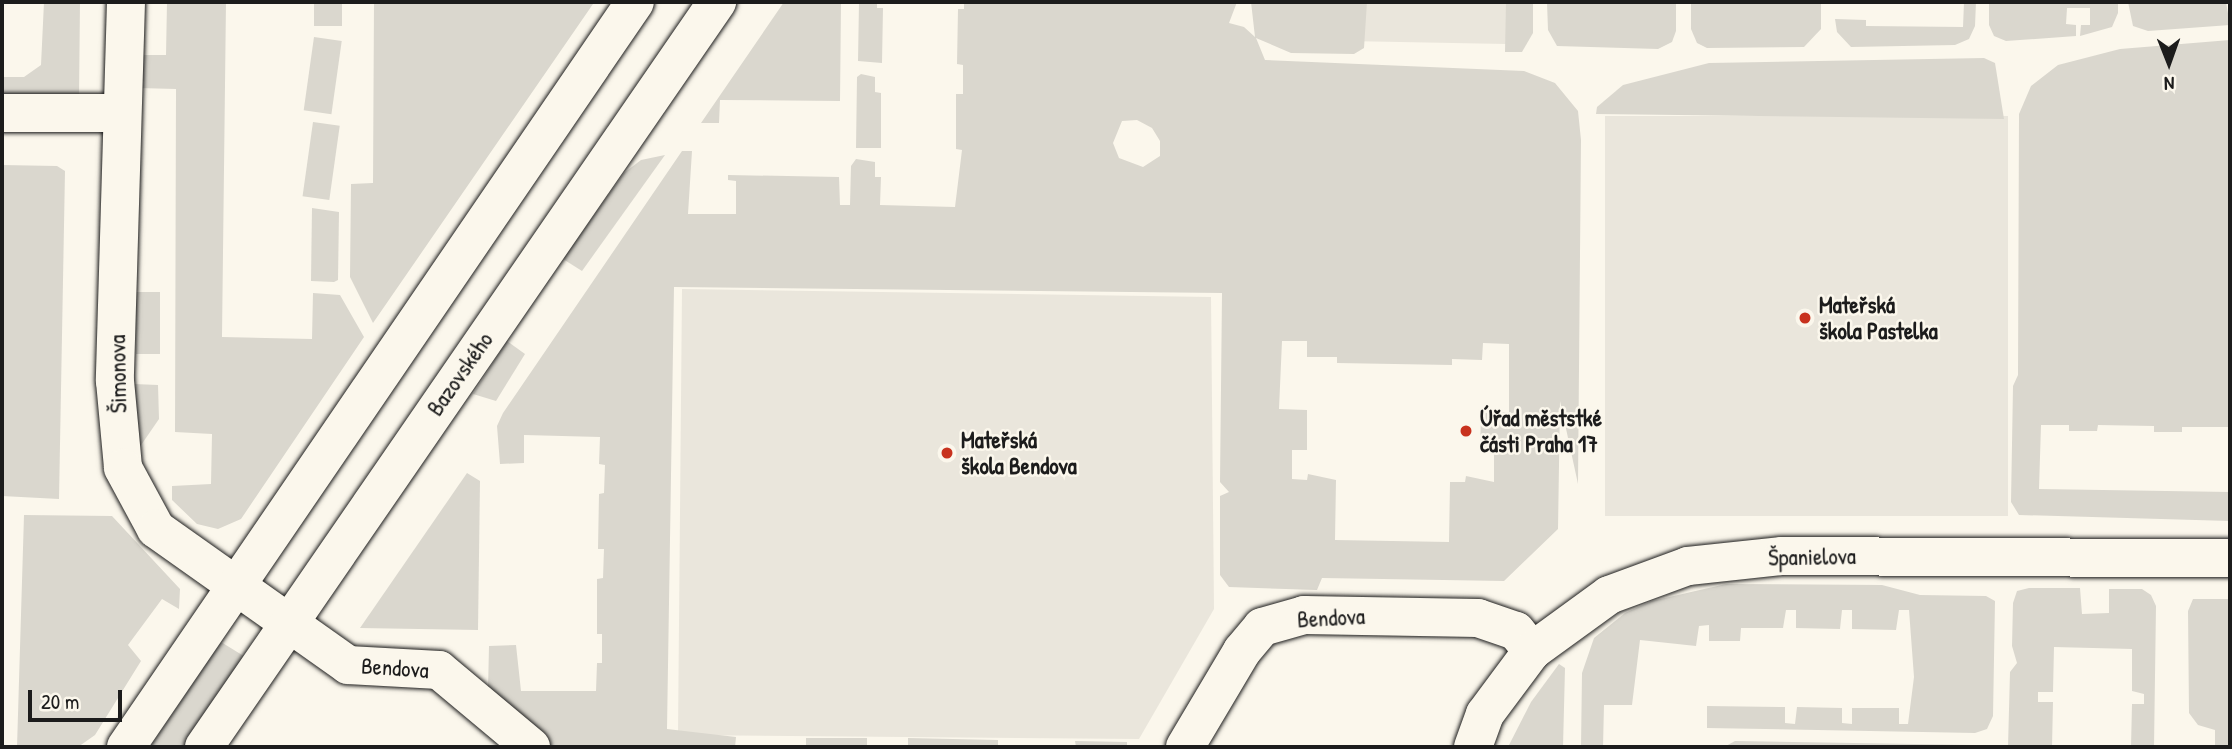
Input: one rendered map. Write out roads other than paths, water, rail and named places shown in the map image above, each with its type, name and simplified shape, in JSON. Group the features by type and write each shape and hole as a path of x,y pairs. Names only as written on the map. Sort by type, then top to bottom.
{"street":[{"name":"Šimonova","path":"126,2 116,381 123,468 156,529 286,623"},
{"path":"126,747 635,2"},
{"name":"Bazovského","path":"204,747 286,623 717,2"},
{"path":"2,113 122,113"},
{"name":"Španielova","path":"1474,747 1485,715 1532,651 1609,595 1689,566 1782,556 2230,558"},
{"name":"Bendova","path":"1185,747 1241,650 1262,626 1304,615 1478,618 1516,631 1532,651"},
{"name":"Bendova","path":"286,623 348,665 439,670 531,747"}],"place":[{"name":"Mateřská škola Pastelka","path":"1805,318"},
{"name":"Úřad měststké části Praha 17","path":"1466,431"},
{"name":"Mateřská škola Bendova","path":"947,453"}]}
